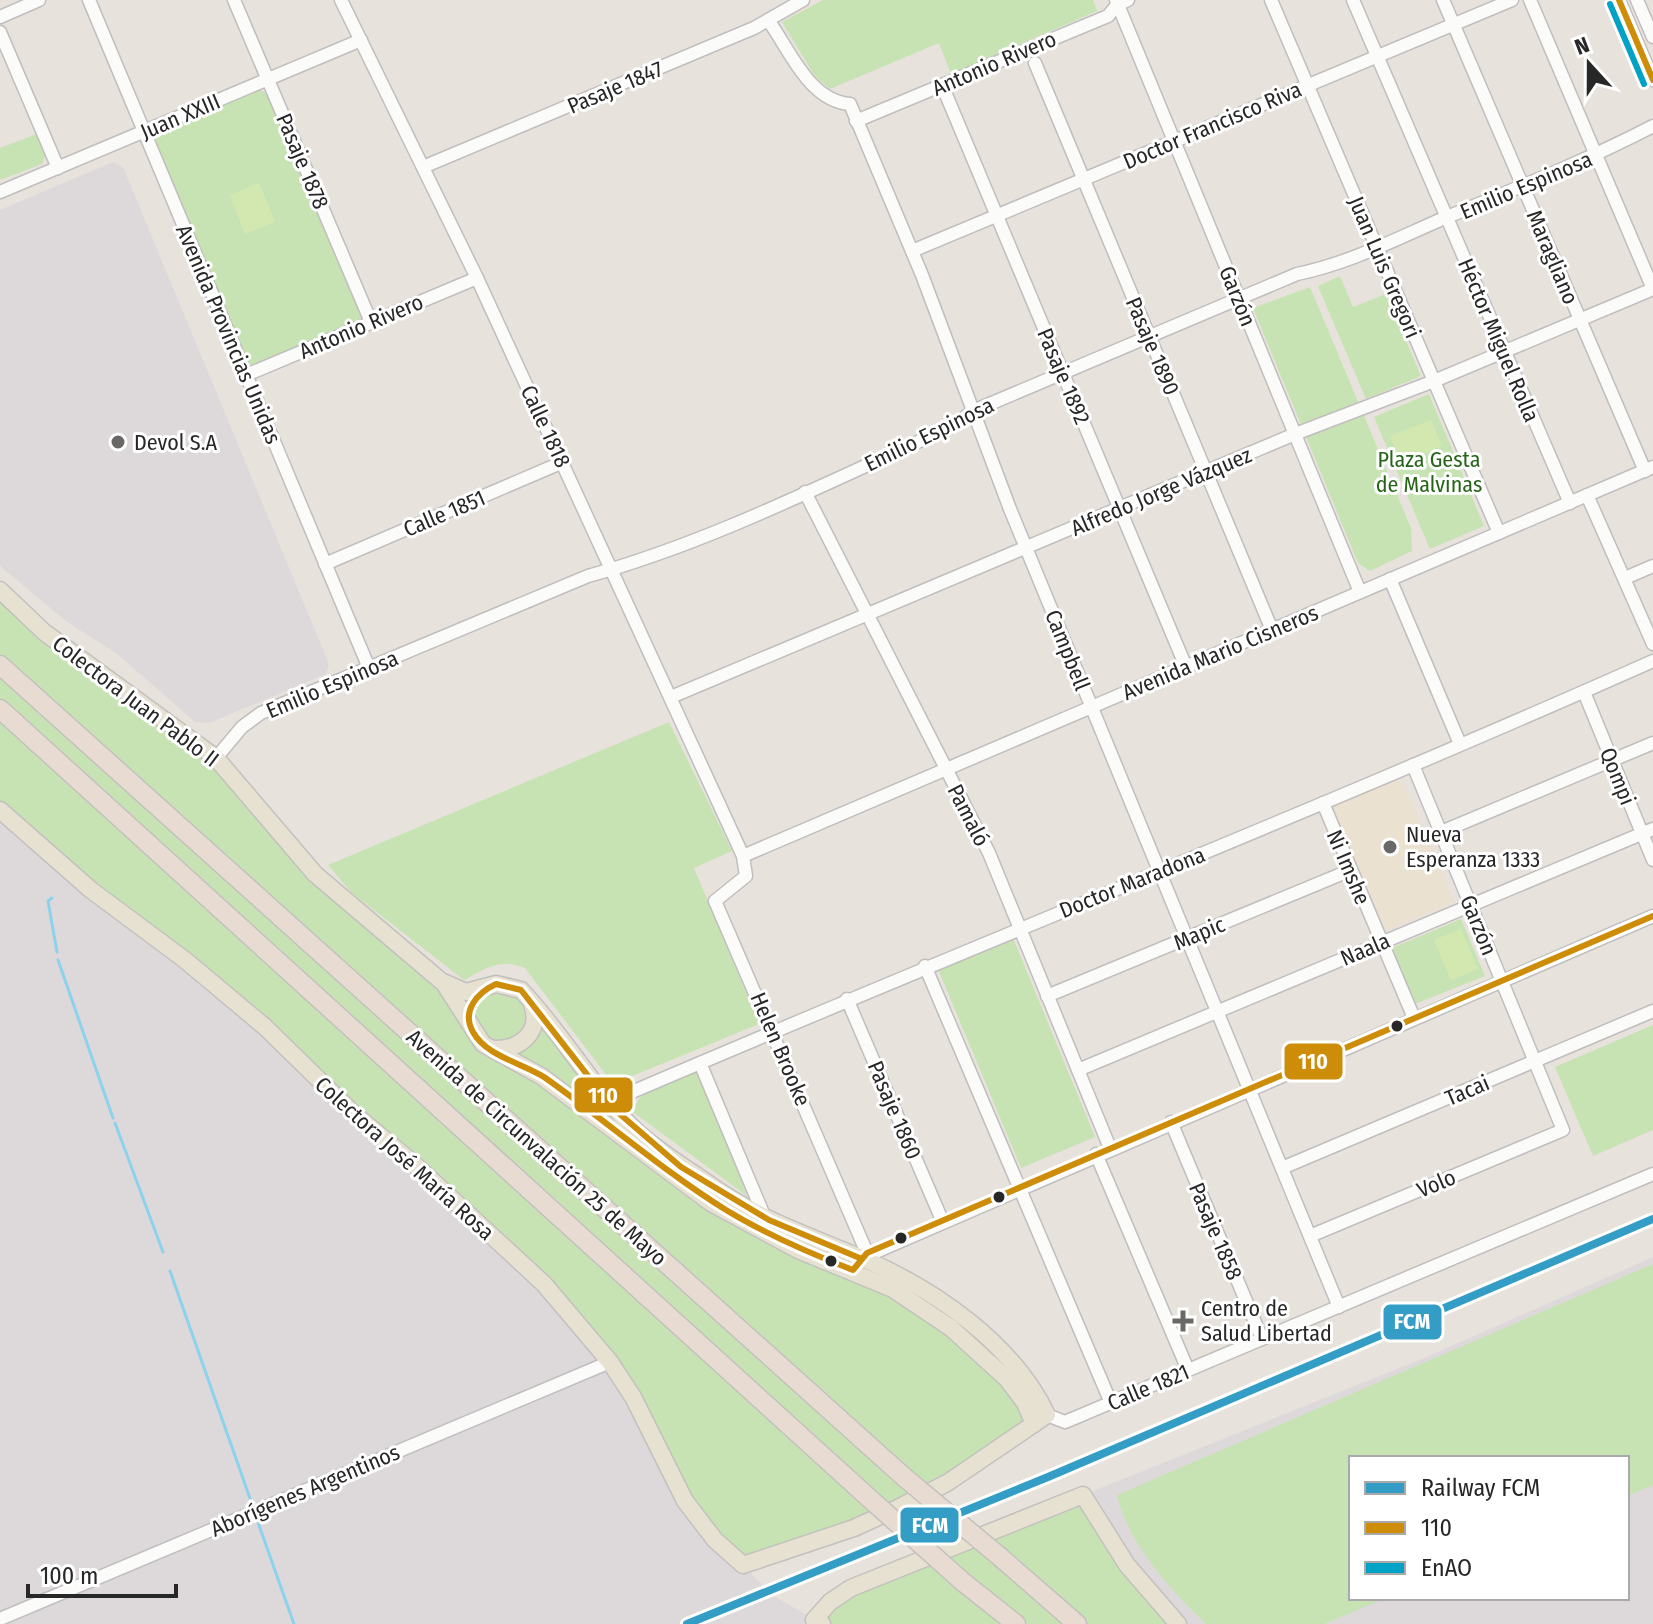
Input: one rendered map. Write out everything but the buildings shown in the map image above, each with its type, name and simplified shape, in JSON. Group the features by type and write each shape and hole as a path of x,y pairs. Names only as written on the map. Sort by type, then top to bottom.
{"highway":[{"name":"Avenida de Circunvalación 25 de Mayo","path":"0,665 904,1477 1077,1624"},
{"name":"Avenida de Circunvalación 25 de Mayo","path":"0,709 869,1498 963,1582 1016,1624"}],"main road":[{"name":"Colectora Juan Pablo II","path":"0,590 44,632 216,758 315,874 441,981 466,992 509,984 530,999 628,1124 728,1197 765,1218 861,1260 893,1289 951,1328 1007,1379 1040,1419"},
{"name":"Colectora José María Rosa","path":"0,810 91,890 185,960 265,1027 354,1114 413,1163 544,1284 610,1362 633,1397 685,1501 715,1540 743,1565 854,1528 898,1508 947,1483 1040,1419"},
{"name":"Colectora Juan Pablo II","path":"441,981 483,1044 541,1076 711,1203 788,1245 861,1260"},
{"path":"469,1024 471,1004 484,989"},
{"path":"494,1049 507,1050 529,1036 535,1012 530,999"},
{"path":"815,1623 830,1602 851,1588 1083,1495 1127,1565 1178,1624"}],"street":[{"path":"0,17 39,0"},
{"name":"Avenida Provincias Unidas","path":"89,0 369,668"},
{"name":"Pasaje 1878","path":"234,0 371,322"},
{"name":"Calle 1818","path":"341,0 477,278 743,856"},
{"name":"Pasaje 1847","path":"423,167 768,20 803,0"},
{"name":"Juan Luis Gregori","path":"1271,0 1499,533"},
{"name":"Héctor Miguel Rolla","path":"1353,0 1570,503"},
{"name":"Maragliano","path":"1443,0 1580,320 1649,469"},
{"name":"Doctor Francisco Riva","path":"912,251 1512,0"},
{"path":"1530,0 1653,289"},
{"path":"1619,0 1653,80"},
{"path":"1637,0 1653,37"},
{"name":"Antonio Rivero","path":"856,121 1108,16 1120,2"},
{"name":"Garzón","path":"1120,2 1360,592"},
{"name":"Campbell","path":"768,20 813,87 835,103 850,104 912,251 1026,548 1339,1307"},
{"path":"0,32 58,168"},
{"name":"Juan XXIII","path":"0,192 361,40"},
{"name":"Pasaje 1890","path":"1035,63 1272,630"},
{"name":"Pasaje 1892","path":"942,85 1186,667"},
{"name":"Emilio Espinosa","path":"216,758 242,727 261,713 805,492 953,426 973,411 1239,299 1447,218 1597,155 1653,126"},
{"name":"Antonio Rivero","path":"246,375 477,278"},
{"name":"Alfredo Jorge Vázquez","path":"671,697 1295,434 1434,381 1653,289"},
{"name":"Calle 1851","path":"325,564 563,462"},
{"name":"Avenida Mario Cisneros","path":"743,856 1649,469"},
{"name":"Pamaló","path":"805,492 989,853 1110,1148"},
{"path":"1587,495 1653,644"},
{"path":"1625,578 1653,566"},
{"path":"1390,579 1460,744"},
{"name":"Doctor Maradona","path":"611,1101 925,966 1413,765 1653,661"},
{"name":"Qompi","path":"1584,692 1612,760 1648,831 1653,860"},
{"path":"1441,832 1653,743"},
{"name":"Garzón","path":"1413,765 1563,1130"},
{"name":"Ni Imshe","path":"1323,803 1414,1018"},
{"name":"Naala","path":"1078,1070 1648,831"},
{"name":"Helen Brooke","path":"743,856 746,876 715,901 774,1031 861,1260"},
{"name":"Mapic","path":"1047,996 1351,870"},
{"path":"861,1260 942,1220 1653,916"},
{"path":"925,966 1111,1403"},
{"name":"Pasaje 1860","path":"847,999 942,1220"},
{"name":"Tacai","path":"1282,1168 1653,1011"},
{"path":"700,1063 765,1218"},
{"name":"Pasaje 1858","path":"1171,1122 1262,1339"},
{"name":"Volo","path":"1310,1236 1563,1130"},
{"path":"1096,1154 1188,1370"},
{"name":"Calle 1821","path":"1040,1419 1065,1422 1653,1174"},
{"name":"Aborígenes Argentinos","path":"0,1619 610,1362"}],"shaded area":[{"name":"Devol S.A","path":"113,162 123,167 329,664 326,674 209,723 195,722 116,653 67,622 0,566 0,210"},
{"name":"Nueva Esperanza 1333","path":"1395,779 1404,784 1454,902 1386,931 1332,805"},
{"path":"0,810 185,960 565,1305 743,1565 772,1595 822,1624 0,1624"},
{"path":"1653,1257 1653,1624 1178,1624 1083,1495 1422,1359"}],"green space":[{"path":"823,0 1093,0 1097,11 951,74 939,43 830,89 814,75 782,22"},
{"path":"258,89 269,95 361,316 359,323 254,367 247,361 153,139 155,133"},
{"path":"37,134 46,154 42,164 0,180 0,148"},
{"path":"259,183 275,222 245,234 230,195"},
{"name":"Plaza Gesta de Malvinas","path":"1340,276 1353,307 1386,294 1421,376 1366,399 1318,286"},
{"path":"1310,287 1411,528 1412,551 1370,571 1358,563 1253,308"},
{"name":"Plaza Gesta de Malvinas","path":"1429,394 1484,526 1430,549 1374,417"},
{"path":"1431,420 1442,446 1401,463 1390,436"},
{"path":"0,590 216,758 315,874 455,989 509,984 628,1124 709,1185 862,1259 974,1327 1047,1415 947,1483 743,1565 715,1540 610,1362 413,1163 0,810"},
{"path":"669,722 732,851 694,868 759,1024 613,1084 525,968 501,964 464,980 352,893 328,865"},
{"path":"1461,919 1485,976 1415,1004 1392,948"},
{"path":"1461,929 1478,969 1451,980 1434,940"},
{"path":"1013,938 1095,1137 1021,1168 938,969"},
{"path":"1653,1025 1653,1130 1593,1156 1555,1067"},
{"path":"694,1070 700,1073 747,1196 633,1112 649,1089"},
{"path":"1653,1264 1653,1485 1629,1495 1629,1456 1349,1456 1349,1600 1381,1600 1324,1624 1206,1624 1152,1565 1131,1531 1117,1495"},
{"path":"1083,1495 1178,1624 823,1624 830,1602"}],"waterway":[{"path":"52,898 48,901 57,952"},
{"path":"58,960 113,1118"},
{"path":"115,1123 163,1252"},
{"path":"170,1271 253,1507"},
{"path":"255,1514 294,1624"}],"rail line":[{"name":"FCM","path":"687,1624 1048,1477 1653,1219"}],"transit line":[{"name":"110","path":"1619,0 1653,80"},
{"name":"EnAO","path":"1610,4 1644,84"},
{"name":"110","path":"862,1259 769,1220 681,1167 614,1109 521,990 496,984 477,998 470,1010 470,1024 486,1047 544,1077 726,1210 788,1243 853,1270 867,1253 1653,916"}],"place":[{"name":"Devol S.A","path":"118,442"},
{"name":"Nueva Esperanza 1333","path":"1390,847"},
{"name":"Centro de Salud Libertad","path":"1183,1321"}]}
